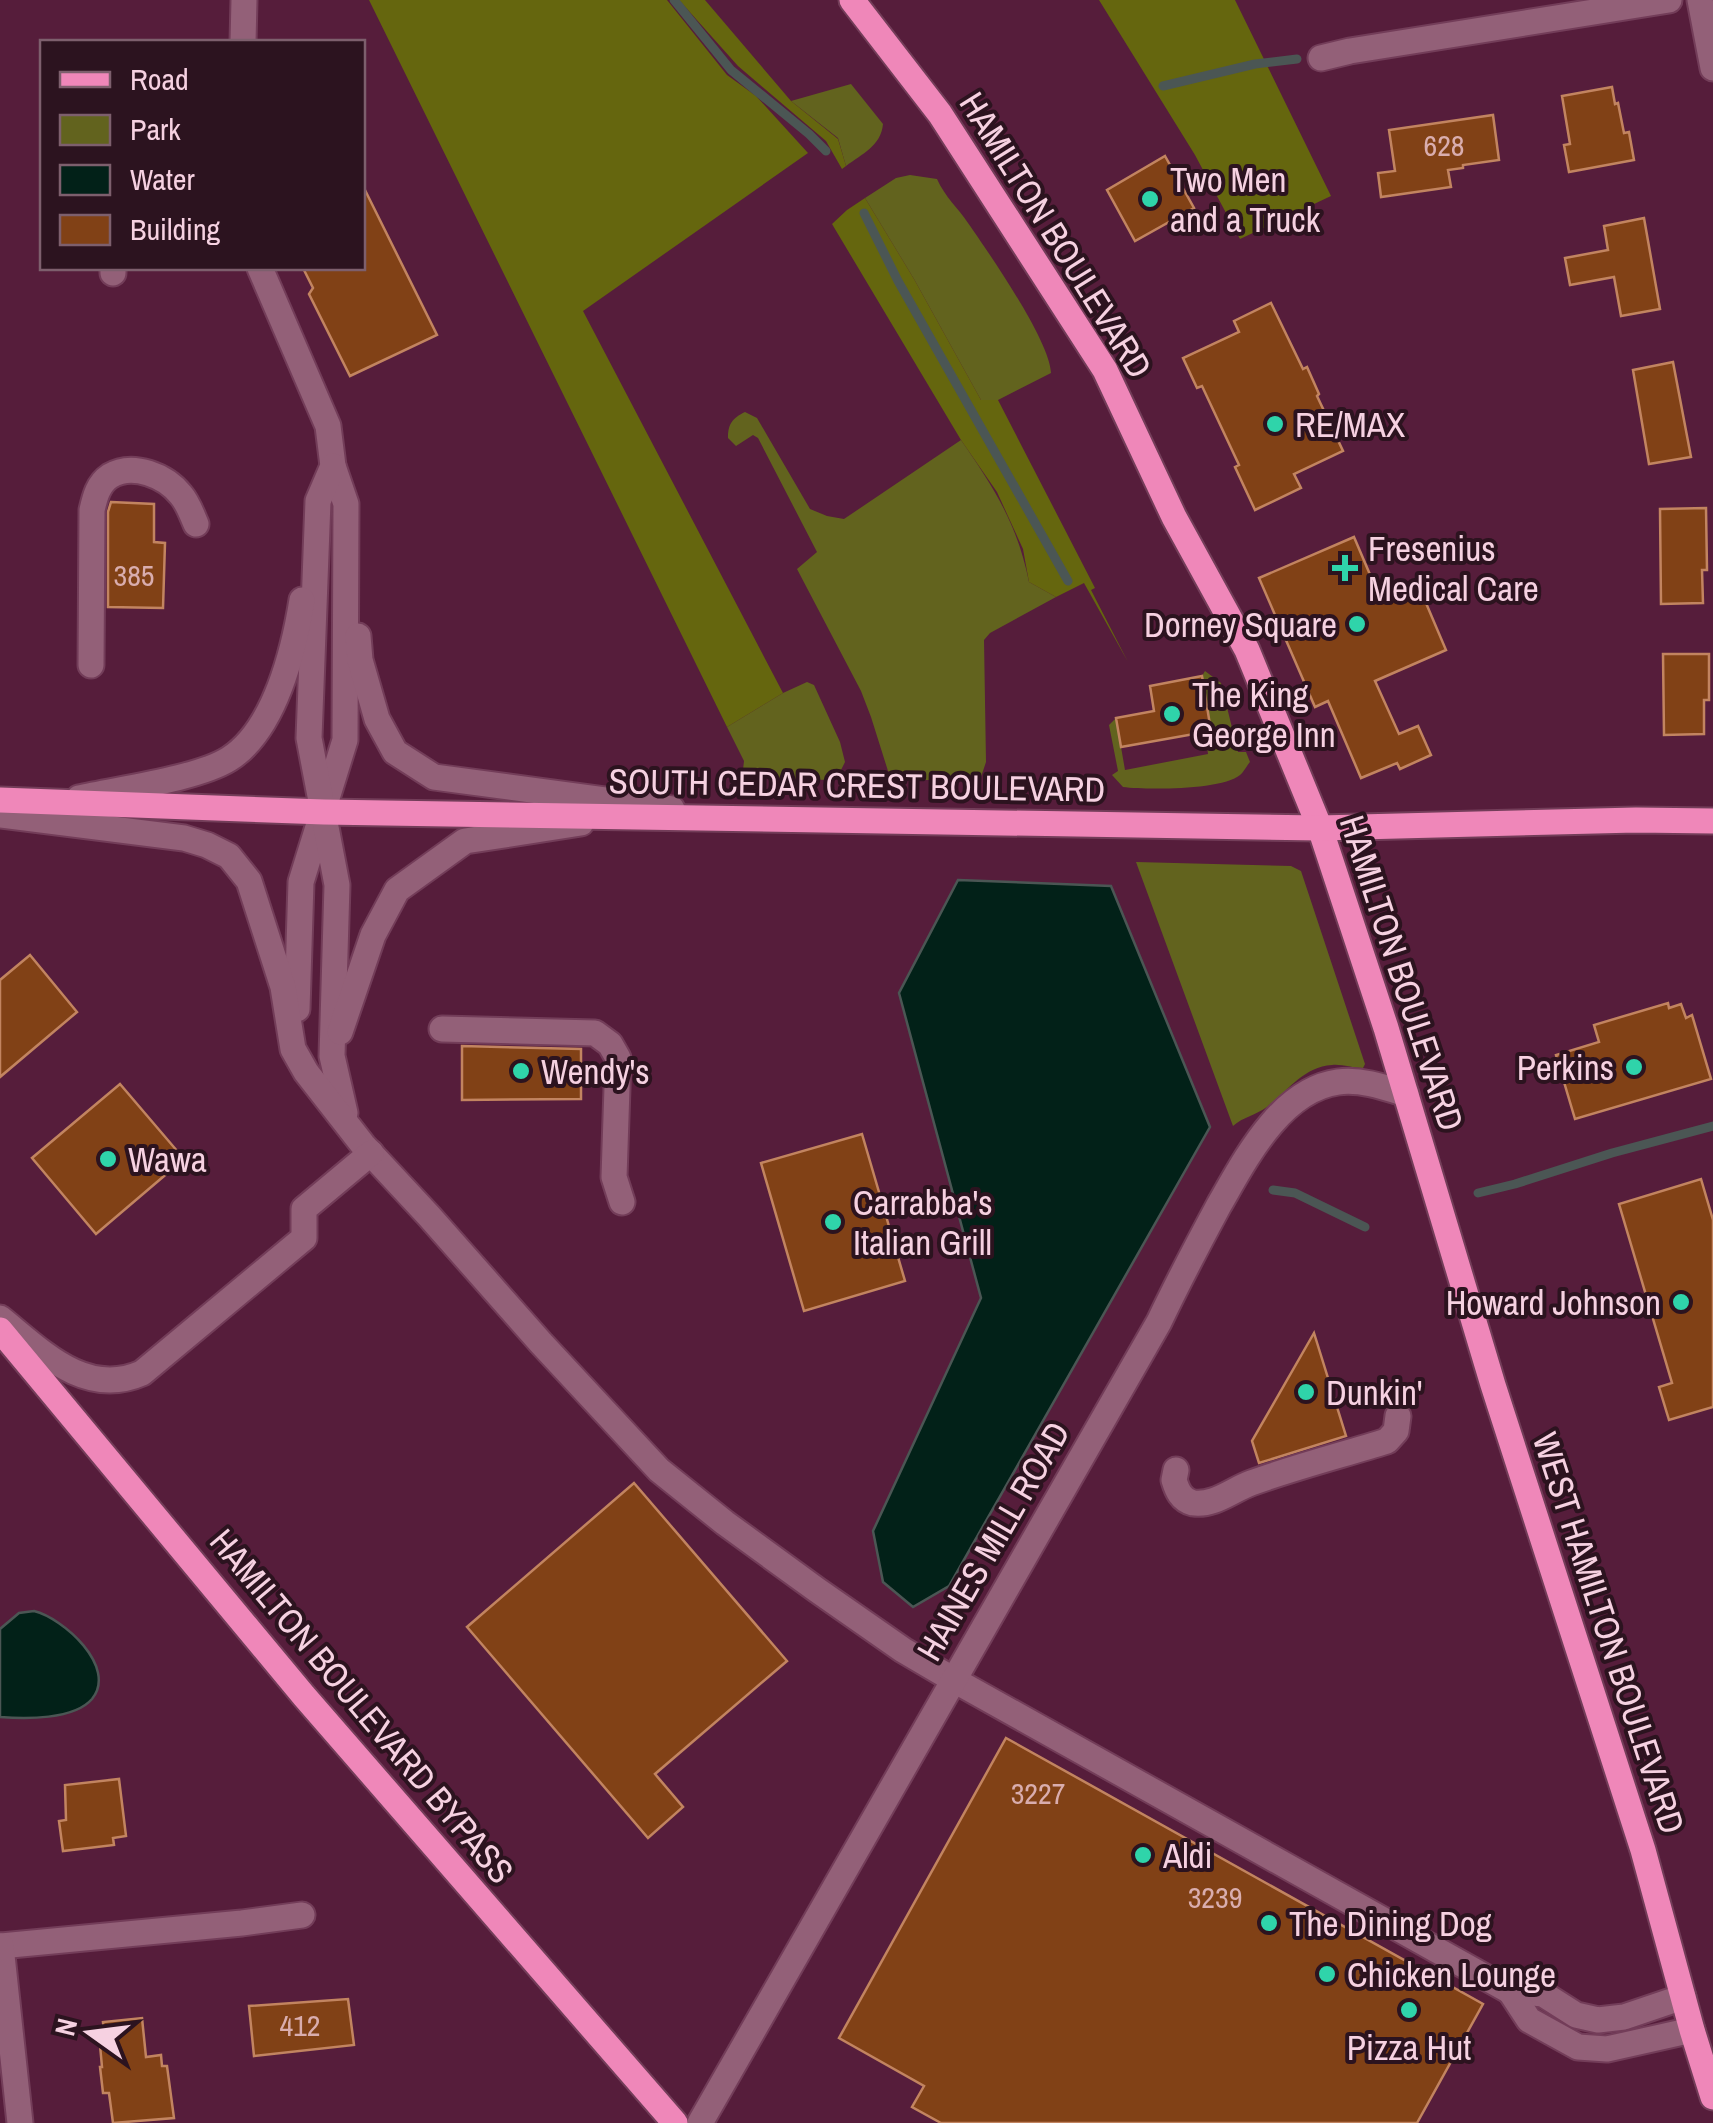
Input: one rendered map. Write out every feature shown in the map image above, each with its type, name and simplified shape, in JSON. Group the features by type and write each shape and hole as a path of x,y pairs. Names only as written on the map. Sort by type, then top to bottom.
{"main road":[{"name":"HAMILTON BOULEVARD","path":"852,0 940,114 1105,370 1174,517 1247,650 1320,828 1453,1249"},
{"name":"SOUTH CEDAR CREST BOULEVARD","path":"0,800 324,812 1320,828 1713,821"},
{"name":"WEST HAMILTON BOULEVARD","path":"1453,1249 1492,1385 1643,1850 1713,2098"},
{"name":"HAMILTON BOULEVARD BYPASS","path":"0,1330 304,1696 675,2123"}],"street":[{"path":"243,40 244,0"},
{"path":"1321,58 1670,0"},
{"path":"1700,0 1713,68"},
{"path":"261,270 328,426 333,466 346,504 360,660 377,719 395,752 434,777 742,818"},
{"path":"61,802 192,773 230,758 253,736 270,711 288,666 318,501 333,466"},
{"path":"91,665 92,510 97,491 111,476 135,469 158,477 181,494 196,524"},
{"path":"318,501 310,738 337,885 332,1056 348,1123"},
{"path":"293,1049 301,882 344,740 346,504"},
{"path":"0,815 184,838 229,856 249,880 262,915 283,987 293,1049 306,1072 370,1153 659,1470 725,1524 817,1590 954,1680 1510,1991 1543,1994 1576,2015 1598,2020 1624,2017 1683,1998"},
{"path":"332,1056 373,935 397,890 465,841 620,817"},
{"path":"442,1029 595,1033 610,1044 618,1058 614,1176 622,1202"},
{"name":"HAINES MILL ROAD","path":"700,2123 1159,1322 1241,1164 1270,1126 1312,1090 1337,1082 1364,1082 1406,1094"},
{"path":"0,1318 62,1367 93,1379 127,1380 142,1373 304,1238 304,1208 370,1153"},
{"path":"1176,1470 1174,1480 1182,1498 1207,1502 1254,1482 1386,1441 1396,1431 1398,1416"},
{"path":"20,2123 1,1946 302,1915"},
{"path":"1510,1991 1529,2020 1578,2047 1607,2049 1692,2030"}],"green space":[{"path":"851,84 883,124 875,144 846,166 838,138 791,101"},
{"path":"910,175 937,179 1017,297 1041,340 1051,373 998,400 981,400 865,198 896,178"},
{"path":"745,412 757,418 810,509 827,516 844,519 961,440 984,474 1011,524 1029,582 1056,597 984,640 986,762 980,780 904,780 888,771 861,691 797,569 817,552 758,438 753,435 736,446 728,438 732,422"},
{"path":"1205,671 1221,683 1238,752 1246,752 1250,762 1240,775 1218,784 1123,787 1112,775 1118,771 1109,725 1116,718 1125,770 1208,754 1205,732 1211,730 1202,676"},
{"path":"807,682 814,685 840,742 845,762 838,776 831,780 742,778 744,761 727,727"},
{"path":"1136,862 1291,866 1301,871 1365,1064 1363,1068 1332,1065 1313,1070 1267,1107 1233,1126"}],"shaded area":[{"path":"369,0 667,0 727,75 756,96 808,153 583,311 783,693 727,727"},
{"path":"679,0 705,0 791,101 838,139 846,166 842,169 826,141 738,66"},
{"path":"1099,0 1235,0 1331,196 1240,239 1195,155"},
{"path":"865,198 981,400 998,400 1095,588 1091,590 1128,662 1084,583 1056,597 1029,582 1023,549 997,492 961,440 832,224"}],"water":[{"path":"958,880 1111,886 1210,1127 949,1586 913,1607 883,1582 873,1531 981,1298 899,993"},
{"path":"34,1611 59,1623 84,1646 98,1673 98,1686 92,1699 74,1711 35,1718 0,1717 0,1629 19,1613"}],"building":[{"path":"1612,87 1624,133 1629,132 1634,160 1569,172 1564,145 1570,144 1562,96"},
{"path":"1493,115 1499,160 1448,170 1451,187 1381,197 1378,173 1395,171 1389,130"},
{"name":"Two Men and a Truck","path":"1165,156 1194,208 1135,241 1107,190"},
{"path":"365,190 437,335 350,376 309,294 313,288 304,270 365,270"},
{"path":"1644,218 1660,309 1621,316 1614,277 1570,285 1565,258 1608,250 1604,226"},
{"name":"RE/MAX","path":"1271,303 1303,369 1307,367 1343,451 1294,474 1301,488 1255,510 1202,386 1197,388 1183,358 1239,332 1234,321"},
{"path":"1673,362 1691,457 1649,464 1633,370"},
{"path":"111,502 154,504 154,542 165,543 163,608 108,607"},
{"path":"1706,508 1703,603 1661,604 1660,509"},
{"name":"Dorney Square","path":"1354,537 1380,598 1417,582 1446,650 1375,681 1399,734 1418,726 1431,755 1400,769 1397,763 1361,778 1328,701 1315,707 1259,578"},
{"path":"1663,654 1709,654 1704,734 1664,735"},
{"name":"The King George Inn","path":"1202,676 1211,731 1121,747 1116,718 1154,711 1150,686"},
{"path":"30,955 77,1012 0,1077 0,980"},
{"name":"Perkins","path":"1668,1003 1669,1008 1681,1004 1686,1018 1692,1015 1711,1079 1575,1119 1556,1055 1599,1042 1594,1025"},
{"name":"Wendy's","path":"462,1046 581,1049 581,1099 462,1100"},
{"name":"Wawa","path":"120,1084 184,1159 96,1234 32,1158"},
{"name":"Carrabba's Italian Grill","path":"862,1134 905,1281 804,1311 761,1163"},
{"name":"Howard Johnson","path":"1701,1179 1713,1220 1713,1407 1669,1420 1659,1387 1672,1383 1619,1204"},
{"name":"Dunkin'","path":"1314,1333 1346,1436 1259,1463 1252,1441"},
{"path":"634,1483 787,1661 655,1774 683,1807 648,1838 467,1627"},
{"path":"1006,1738 1483,2004 1417,2123 941,2123 912,2107 924,2086 839,2038"},
{"path":"119,1779 126,1836 113,1838 114,1845 63,1851 59,1821 66,1820 65,1785"},
{"path":"348,1999 354,2045 254,2056 249,2006"},
{"path":"142,2018 146,2057 161,2055 162,2066 167,2066 174,2118 113,2123 100,2067 100,2045 105,2044 103,2022"}],"waterway":[{"path":"674,0 731,70 826,151"},
{"path":"1163,86 1255,64 1297,59"},
{"path":"864,213 898,281 1068,581"},
{"path":"1478,1193 1713,1126"},
{"path":"1273,1190 1295,1193 1365,1227"}],"place":[{"name":"Two Men and a Truck","path":"1150,199"},
{"name":"RE/MAX","path":"1275,424"},
{"name":"Fresenius Medical Care","path":"1345,568"},
{"name":"Dorney Square","path":"1357,624"},
{"name":"The King George Inn","path":"1172,714"},
{"name":"Perkins","path":"1634,1067"},
{"name":"Wendy's","path":"521,1071"},
{"name":"Wawa","path":"108,1159"},
{"name":"Carrabba's Italian Grill","path":"833,1222"},
{"name":"Howard Johnson","path":"1681,1302"},
{"name":"Dunkin'","path":"1306,1392"},
{"name":"Aldi","path":"1143,1855"},
{"name":"The Dining Dog","path":"1269,1923"},
{"name":"Chicken Lounge","path":"1327,1974"},
{"name":"Pizza Hut","path":"1409,2010"}]}
